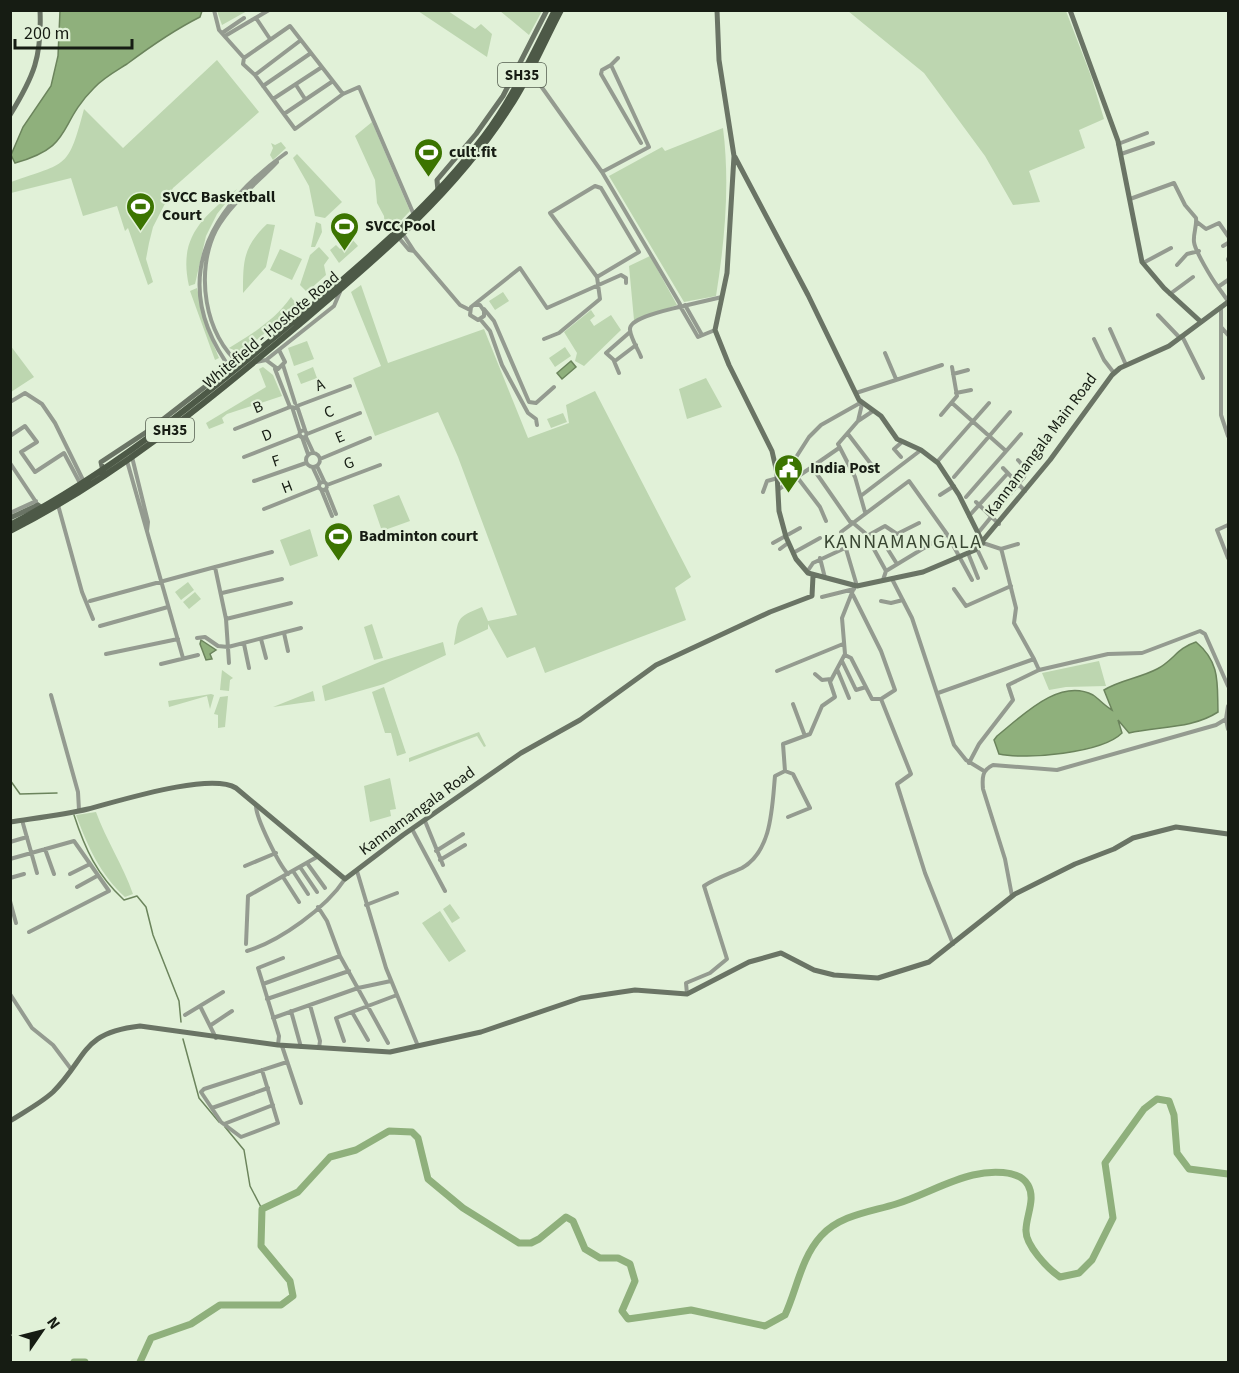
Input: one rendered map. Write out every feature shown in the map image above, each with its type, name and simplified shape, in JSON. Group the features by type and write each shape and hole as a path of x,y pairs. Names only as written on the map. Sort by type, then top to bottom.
{"main road":[{"name":"Whitefield - Hoskote Road","path":"10,525 39,505 103,471 173,424 225,378 401,236 483,137 511,95 555,10"},
{"name":"Whitefield - Hoskote Road","path":"10,531 58,505 129,459 255,362 342,288 351,276 416,218 489,137 511,107 561,10"}],"street":[{"path":"10,115 32,80 36,66 40,10"},
{"path":"214,10 223,35 244,58"},
{"path":"223,35 269,10"},
{"path":"438,191 437,180 503,96 547,10"},
{"path":"530,71 602,172 698,336 702,335 715,330 722,297 728,261 734,156 719,60 717,10"},
{"path":"811,10 819,10"},
{"path":"1070,10 1121,154 1138,250 1143,263 1170,294 1200,321"},
{"path":"223,35 244,18"},
{"path":"256,18 270,39"},
{"path":"343,94 290,26 244,58 243,64 255,75 295,129 343,94 357,87 360,89 416,218"},
{"path":"255,75 301,40"},
{"path":"263,86 311,53"},
{"path":"618,58 602,70 601,74 641,143"},
{"path":"602,172 649,147 611,65"},
{"path":"273,99 322,67"},
{"path":"284,114 333,81"},
{"path":"296,85 305,99"},
{"path":"477,132 483,137"},
{"path":"1118,144 1147,133"},
{"path":"1121,154 1153,143"},
{"path":"233,372 211,337 201,305 198,287 201,266 212,229 226,208 270,165 286,153 227,215 215,231 208,255 204,284 210,318 224,347 242,365"},
{"path":"734,156 862,403 873,411 902,442 921,450 937,462 954,486 983,543 1001,549 1018,544"},
{"path":"1130,199 1172,182 1197,222 1206,229 1219,224 1228,236"},
{"path":"544,339 555,336 600,299 597,277 550,213 595,186 601,188 640,249 637,255 597,277"},
{"path":"1197,222 1194,242 1204,268 1228,301"},
{"path":"401,236 460,305 470,310"},
{"path":"1223,246 1228,243"},
{"path":"1143,263 1171,248"},
{"path":"1177,265 1187,254 1199,251"},
{"path":"470,310 520,268 548,308 599,287 621,275 626,278 626,283"},
{"path":"1170,294 1193,277"},
{"path":"1218,287 1228,280"},
{"path":"255,362 266,360 334,306 342,288"},
{"path":"641,357 630,332 630,326 636,320 681,306 722,297"},
{"name":"Kannamangala Main Road","path":"715,330 729,365 772,451 778,476 779,511 785,535 793,553 807,572 813,576 855,587 923,572 977,549 1025,491 1114,373 1126,365 1169,346 1228,301"},
{"path":"475,305 484,309 495,322 529,402 536,403 554,387"},
{"path":"1221,307 1221,415 1228,436"},
{"path":"480,319 484,309"},
{"path":"470,310 471,317 480,319 487,327 502,365 528,413 536,419 537,425"},
{"path":"1158,315 1181,337 1203,378"},
{"path":"487,327 495,322"},
{"path":"1221,327 1228,335"},
{"path":"1110,329 1126,365"},
{"path":"618,373 614,361 606,351 630,332"},
{"path":"1094,339 1104,360 1114,373"},
{"path":"614,361 636,345"},
{"path":"279,350 284,359 283,365 303,434 311,454 320,459 315,466"},
{"path":"885,353 896,379"},
{"path":"266,360 275,369 294,406"},
{"path":"856,393 942,364"},
{"path":"275,369 283,365"},
{"path":"941,416 952,403 956,393 952,367"},
{"path":"953,374 968,370"},
{"path":"103,471 101,462 220,375 225,378"},
{"name":"A","path":"294,406 350,386"},
{"path":"956,393 971,390"},
{"path":"10,402 25,393 42,404 55,423 82,484"},
{"path":"764,492 767,481 778,476 793,462 809,437 821,425 862,403"},
{"path":"858,421 862,403"},
{"path":"952,403 1006,451"},
{"path":"937,462 989,403"},
{"name":"B","path":"235,429 294,406"},
{"path":"865,512 862,495 839,448 839,442 858,421 873,411"},
{"path":"954,477 1010,412"},
{"name":"C","path":"303,434 360,413"},
{"path":"10,436 26,426 37,442 21,452 35,472 64,453 82,484"},
{"name":"D","path":"244,457 303,434"},
{"path":"848,434 874,468"},
{"path":"966,497 1021,434"},
{"name":"E","path":"320,459 370,438"},
{"path":"901,457 894,449 902,442"},
{"path":"779,489 839,448"},
{"path":"862,495 921,450"},
{"path":"311,454 306,463 315,466 334,515"},
{"path":"129,459 148,522 147,532 183,658"},
{"path":"977,534 1018,485 1026,469 1018,460"},
{"path":"10,463 39,505"},
{"name":"F","path":"254,481 306,463"},
{"name":"G","path":"323,486 380,465"},
{"path":"812,466 851,523 867,536 886,571"},
{"path":"1003,468 1025,491"},
{"path":"969,516 1008,473"},
{"path":"797,477 820,507 826,521"},
{"path":"785,771 783,744 812,731 822,706 835,697 831,679 845,655 842,618 855,587 841,532 909,481 947,534 972,580"},
{"name":"H","path":"264,509 323,486"},
{"path":"940,495 954,486"},
{"path":"978,504 999,524"},
{"path":"10,513 39,505"},
{"path":"10,518 39,505"},
{"path":"58,505 82,592 93,619"},
{"path":"867,536 885,526 897,534 919,523"},
{"path":"1228,525 1217,530 1228,558"},
{"path":"773,543 800,528"},
{"path":"883,580 886,571 947,534"},
{"path":"793,553 820,538"},
{"path":"882,540 897,564"},
{"path":"780,549 788,543"},
{"path":"807,572 820,558 845,548"},
{"path":"977,549 986,568"},
{"path":"1001,549 1016,608 1014,623 1039,670"},
{"path":"90,602 272,552"},
{"path":"968,553 978,578"},
{"path":"820,558 825,578"},
{"path":"215,567 226,619 229,663"},
{"name":"Kannamangala Road","path":"345,879 521,753 580,720 656,665 770,612 812,596 813,576"},
{"path":"222,593 282,579"},
{"path":"892,579 912,618 954,745 969,763 984,771"},
{"path":"954,589 966,606 1011,586"},
{"path":"822,597 855,587"},
{"path":"845,655 852,658 873,700 881,699 895,690 881,651 853,595"},
{"path":"881,601 891,603 903,600"},
{"path":"226,619 291,603"},
{"path":"100,626 168,607"},
{"path":"197,638 205,637 218,646 228,647 301,628"},
{"path":"969,763 979,744 1013,700 1008,686 1039,670 1108,654 1142,653 1200,631 1204,634 1228,686"},
{"path":"284,633 288,651"},
{"path":"106,654 178,639"},
{"path":"261,639 266,658"},
{"path":"244,644 249,668"},
{"path":"777,671 843,644"},
{"path":"161,664 198,655"},
{"path":"842,660 856,690 866,687"},
{"path":"938,693 1034,660"},
{"path":"837,669 849,698"},
{"path":"815,674 822,680 831,679"},
{"path":"51,695 78,792 79,810"},
{"path":"881,699 911,774 897,784 925,873 954,944"},
{"path":"793,704 805,736"},
{"path":"1228,705 1226,719 1228,729"},
{"path":"984,771 993,765 1057,770 1215,725 1226,719"},
{"path":"687,994 686,983 710,973 727,959 704,886 742,867 759,855 767,832 775,776 785,771 793,774 810,808 788,817"},
{"path":"984,771 983,789 1005,859 1012,896"},
{"path":"10,822 79,810 178,787 225,783 256,805 345,879 318,907 273,941 247,951"},
{"path":"256,805 258,817 288,874"},
{"path":"22,820 37,873"},
{"path":"424,821 442,865"},
{"path":"10,1121 49,1095 91,1042 130,1027 140,1026 216,1039 319,1049 390,1052 481,1032 581,998 635,990 687,994 767,956 787,954 799,964 834,975 878,978 921,966 954,944 1012,896 1143,834 1176,827 1228,834"},
{"path":"412,829 445,891"},
{"path":"436,851 464,834"},
{"path":"10,842 27,837"},
{"path":"10,859 74,841 109,894 28,932"},
{"path":"440,860 465,844"},
{"path":"45,849 54,874"},
{"path":"245,866 276,853"},
{"path":"246,944 248,896 317,857"},
{"path":"307,863 325,888"},
{"path":"70,874 90,864"},
{"path":"300,867 318,892"},
{"path":"293,871 308,894"},
{"path":"357,871 391,981 418,1046"},
{"path":"10,878 24,874"},
{"path":"77,887 97,876"},
{"path":"283,878 299,902"},
{"path":"366,905 397,892"},
{"path":"10,901 16,923"},
{"path":"318,907 329,925 340,956 388,1044"},
{"path":"263,984 340,956"},
{"path":"284,958 258,968 280,1045 301,1103"},
{"path":"267,999 349,971"},
{"path":"273,1018 358,988 391,981"},
{"path":"185,1015 224,992"},
{"path":"10,994 32,1028 53,1045 71,1069"},
{"path":"344,1041 335,1020 397,995"},
{"path":"310,1005 320,1041 319,1049"},
{"path":"200,1006 211,1024 216,1039"},
{"path":"211,1024 232,1011"},
{"path":"291,1011 301,1047"},
{"path":"352,1012 368,1040"},
{"path":"262,1070 278,1123 241,1137 224,1124 201,1092 204,1089 262,1070 287,1062"},
{"path":"211,1108 268,1088"},
{"path":"224,1124 273,1106"}],"shaded area":[{"path":"217,10 247,11 222,25"},
{"path":"60,11 202,11 200,17 181,27 98,84 82,101 56,142 34,156 15,163 11,155 23,127 51,86 58,56"},
{"path":"418,11 448,11 475,29 481,24 492,34 487,57"},
{"path":"500,11 542,11 529,35"},
{"path":"848,11 1066,11 1091,76 1104,119 1079,130 1085,148 1029,171 1040,202 1013,205 985,156 924,73"},
{"path":"217,60 259,112 173,188 153,227 149,243 146,259 153,282 148,285 128,228 125,231 117,206 83,216 71,178 11,193 11,182 44,171 63,160 74,143 84,109 123,148"},
{"path":"372,122 410,211 389,233 385,230 384,216 377,203 375,180 355,136"},
{"path":"723,128 726,212 716,296 684,302 609,176 662,147 665,151"},
{"path":"281,142 286,148 273,160 270,155 273,148 271,143 275,145"},
{"path":"297,154 342,202 325,218 315,216 309,186 293,158"},
{"path":"237,189 217,214 206,236 195,284 189,286 186,269 190,241 213,210"},
{"path":"316,222 321,224 322,232 315,247 311,247"},
{"path":"267,224 275,225 266,267 243,293 246,255 253,240"},
{"name":"SVCC Pool","path":"352,239 358,246 339,263 330,250 336,245 340,249"},
{"path":"319,247 329,258 324,265 326,275 307,292 300,285 310,255"},
{"path":"280,249 302,259 292,280 270,270"},
{"path":"650,256 677,305 634,320 629,266"},
{"path":"361,285 388,363 484,329 528,438 569,423 566,405 595,391 691,577 675,588 686,620 545,673 535,647 507,658 488,624 488,629 454,645 460,620 473,611 482,607 488,621 517,615 458,457 438,412 375,436 353,378 381,366 351,292"},
{"path":"197,288 207,329 219,358 215,360 190,291"},
{"path":"503,292 509,301 495,310 489,301"},
{"path":"291,297 298,306 241,353 229,348 270,320"},
{"path":"591,310 595,316 590,320 594,326 611,315 621,330 584,366 575,361 577,353 564,332"},
{"path":"307,341 314,359 294,366 288,348"},
{"path":"10,345 34,377 11,392 10,392"},
{"path":"565,347 571,356 555,367 549,358"},
{"path":"571,361 576,367 562,379 557,373"},
{"path":"263,367 273,375 282,396 227,414 222,418 224,423 209,429 206,423 266,387 259,369"},
{"path":"313,367 317,378 301,384 297,374"},
{"path":"706,378 722,407 687,419 679,389"},
{"path":"563,413 567,422 551,428 547,419"},
{"path":"399,495 410,521 382,531 373,505"},
{"path":"310,529 318,556 290,566 280,540"},
{"path":"188,582 194,590 181,600 175,592"},
{"path":"195,592 201,599 189,609 183,602"},
{"path":"372,624 383,658 374,660 364,627"},
{"path":"201,640 216,650 210,654 212,659 206,660 200,644"},
{"path":"443,642 446,655 384,684 325,701 322,686 382,661"},
{"path":"1196,642 1214,666 1218,712 1186,724 1129,733 1118,720 1122,733 1098,746 1081,750 1027,756 999,754 994,740 997,736 1041,702 1067,691 1080,691 1093,695 1112,710 1104,690 1157,669 1184,648"},
{"path":"1099,661 1106,686 1066,687 1049,690 1042,673"},
{"path":"222,670 233,678 230,680 229,691 220,690"},
{"path":"384,687 406,753 397,756 391,733 385,733 372,692"},
{"path":"313,691 315,701 273,707"},
{"path":"214,695 210,709 207,696 169,707 168,701"},
{"path":"228,696 225,727 218,728 218,715 214,714 220,697"},
{"path":"479,732 486,746 484,747 477,736 409,762 409,758"},
{"path":"390,778 396,809 390,810 391,816 370,822 364,786"},
{"path":"96,812 133,894 125,897 108,879 85,838 76,815"},
{"path":"450,904 460,918 452,923 443,909"},
{"path":"440,911 466,951 449,962 422,923"}],"waterway":[{"path":"10,780 20,794 57,793"},
{"path":"74,815 88,850 106,881 124,900 137,896 146,907 153,935 179,1001 181,1022"},
{"path":"183,1039 199,1098 219,1122"},
{"path":"140,1362 151,1338 191,1324 220,1305 281,1305 293,1296 290,1281 261,1246 262,1209 298,1192 330,1157 356,1150 389,1131 412,1132 418,1138 428,1179 463,1208 519,1243 531,1243 539,1239 566,1217 573,1221 585,1249 600,1258 618,1258 630,1264 635,1281 622,1311 628,1319 691,1310 765,1326 785,1315 800,1274 814,1245 837,1223 856,1215 906,1201 963,1178 987,1173 1003,1172 1024,1180 1031,1196 1026,1225 1029,1243 1044,1263 1060,1277 1079,1273 1092,1260 1113,1218 1105,1163 1144,1109 1157,1099 1169,1101 1174,1115 1177,1153 1189,1169 1228,1174"},
{"path":"225,1127 244,1150 250,1186 262,1209"},
{"path":"74,1362 85,1362"}],"place":[{"name":"cult.fit","path":"428,178"},
{"name":"SVCC Basketball Court","path":"141,232"},
{"name":"SVCC Pool","path":"344,252"},
{"name":"India Post","path":"789,494"},
{"name":"Badminton court","path":"338,562"}],"district":[{"name":"KANNAMANGALA","path":"903,542"}]}
